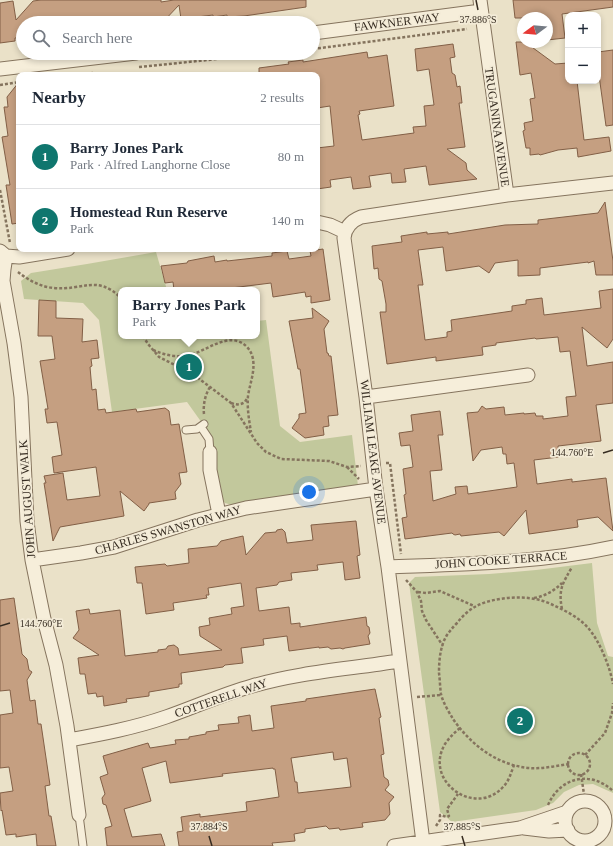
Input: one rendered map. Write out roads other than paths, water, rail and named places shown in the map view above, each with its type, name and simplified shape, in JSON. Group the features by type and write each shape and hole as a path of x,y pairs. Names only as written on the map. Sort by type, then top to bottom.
{"street":[{"name":"FAWKNER WAY","path":"320,32 480,6"},
{"name":"TRUGANINA AVENUE","path":"480,6 507,195 613,183"},
{"path":"0,69 76,60"},
{"path":"320,223 345,232 351,223 357,219 367,216 507,195"},
{"name":"WILLIAM LEAKE AVENUE","path":"345,232 345,249 366,397 376,489 388,567 423,842"},
{"path":"3,253 18,257 49,252"},
{"name":"JOHN AUGUST WALK","path":"3,253 3,281 14,343 21,398 25,494 32,560 44,619 56,665 69,740 79,815"},
{"path":"366,397 528,375"},
{"path":"210,452 212,481 219,514"},
{"name":"CHARLES SWANSTON WAY","path":"32,560 114,547 219,514 273,504 376,489"},
{"name":"JOHN COOKE TERRACE","path":"388,567 494,563 579,554 613,547"},
{"name":"COTTERELL WAY","path":"69,740 109,733 146,724 182,712 228,693 305,673 399,662"},
{"path":"520,828 549,831 585,841 593,839 603,835 605,821 604,815 591,803"},
{"path":"394,846 520,828 568,812 575,804 591,803 613,808"},
{"path":"568,812 566,824 572,837"}],"lane":[{"path":"186,430 203,425 208,439 210,452"},
{"path":"79,815 83,846"}],"place":[{"name":"Barry Jones Park","path":"189,367"},
{"name":"Homestead Run Reserve","path":"520,721"}]}
